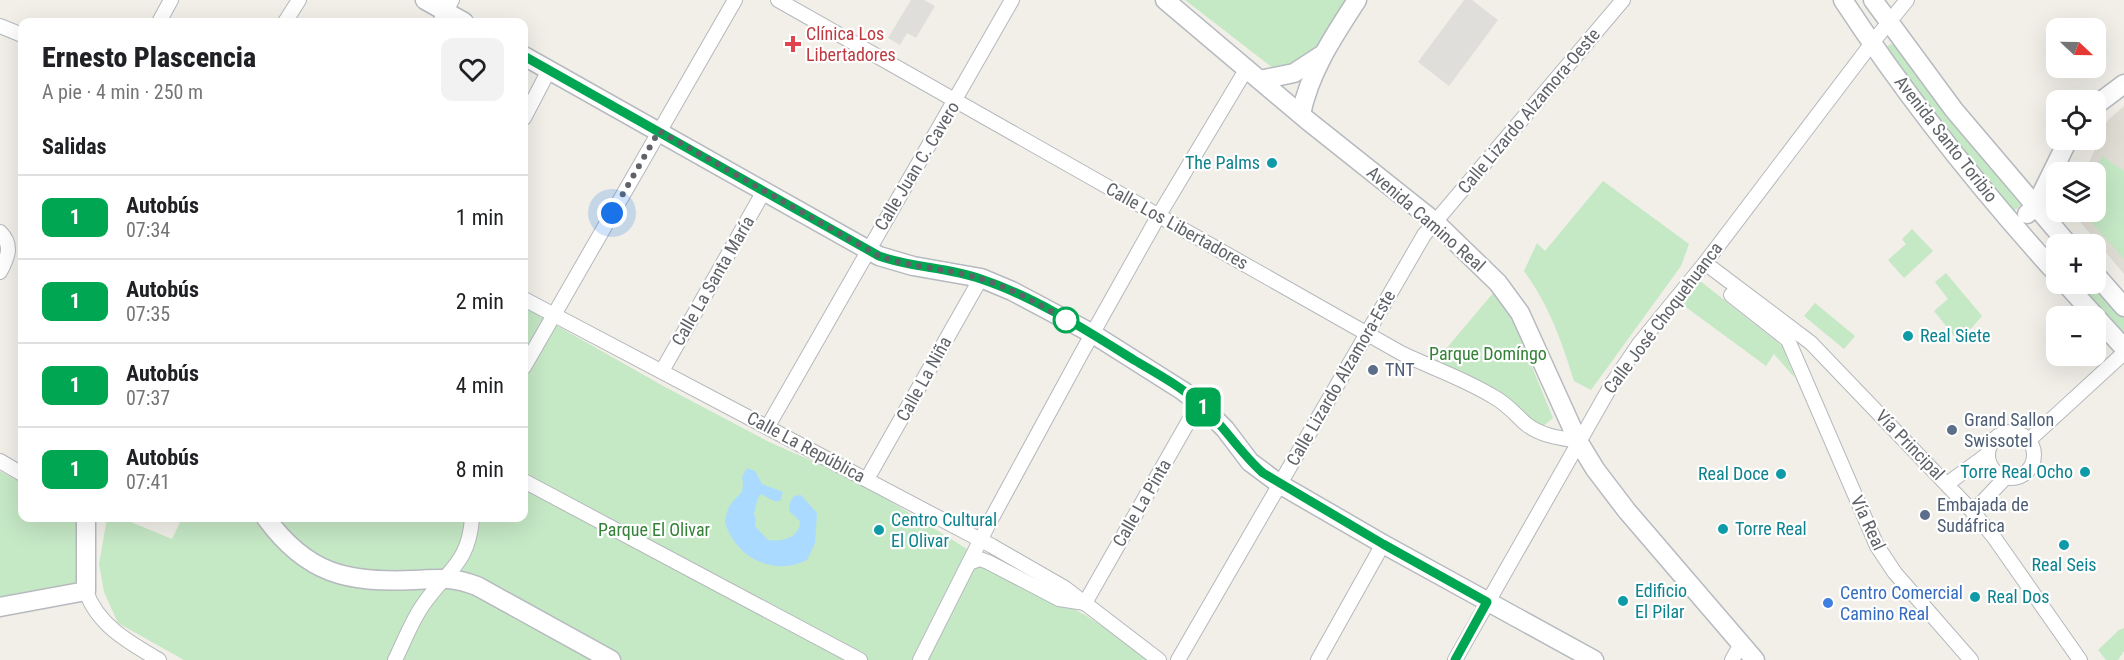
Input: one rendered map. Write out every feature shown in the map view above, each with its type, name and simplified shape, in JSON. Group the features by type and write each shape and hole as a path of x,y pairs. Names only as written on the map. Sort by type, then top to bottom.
{"main road":[{"path":"425,0 446,11"},
{"name":"Avenida Camino Real","path":"1165,0 1434,221 1498,283 1521,313 1578,441 1595,469 1627,511 1755,660"},
{"path":"1301,114 1309,82 1322,54 1357,0"},
{"name":"Avenida Santo Toribio","path":"1843,0 1934,127 2046,261"},
{"name":"Avenida Santo Toribio","path":"1873,0 1954,110 2059,234"},
{"path":"1254,74 1294,73 1322,54"},
{"path":"528,58 868,250 897,263 981,278 1012,291 1093,334 1199,403 1225,429 1250,462 1281,485 1594,660"},
{"path":"2106,98 2124,84"},
{"path":"2015,225 2035,207 2063,150"},
{"path":"2106,286 2124,307"},
{"path":"2075,294 2124,348"},
{"path":"0,607 86,591 86,522"},
{"path":"270,522 308,561 317,566 342,576 359,579 446,577 477,586 611,660"}],"street":[{"path":"161,18 171,0"},
{"path":"288,18 299,0"},
{"path":"528,360 735,0"},
{"name":"Calle Los Libertadores","path":"778,0 1401,353 1492,395 1509,406 1526,424 1539,432 1578,441"},
{"name":"Calle Juan C. Cavero","path":"768,426 1012,0"},
{"name":"Calle Lizardo Alzamora-Oeste","path":"1434,221 1623,0"},
{"name":"Calle José Choquehuanca","path":"1455,660 1578,441 1639,344 1702,267 1907,0"},
{"path":"0,26 18,33"},
{"path":"528,110 549,70"},
{"path":"921,660 980,540 1159,215 1254,74"},
{"name":"Calle La Santa María","path":"662,371 764,191"},
{"name":"Calle Lizardo Alzamora-Este","path":"1178,660 1281,485 1366,333 1434,221"},
{"path":"0,232 7,239 9,254 0,272"},
{"name":"Vía Principal","path":"1702,267 1800,333 1821,353 1973,512 1993,536 2080,660"},
{"name":"Vía Real","path":"1702,267 1788,340 1877,546 1895,573 1971,660"},
{"name":"Calle La Niña","path":"867,479 981,278"},
{"name":"Calle La República","path":"528,300 867,479 1065,588 1159,660"},
{"path":"1800,366 1806,352 1813,350 1821,353"},
{"path":"2029,440 2124,353"},
{"name":"Calle La Pinta","path":"1085,603 1199,403"},
{"path":"1947,484 1988,454 1994,440 2000,435 2015,432 2029,440 2034,454 2031,468 2019,477 2005,478 1992,469 1988,454"},
{"path":"0,461 18,472"},
{"path":"1973,512 2005,478"},
{"path":"528,482 860,660"},
{"path":"395,660 418,612 461,561 470,535 472,522"},
{"path":"1318,660 1383,544"},
{"name":"Calle La República","path":"969,562 980,559 1059,599 1085,603"},
{"path":"86,591 92,608 111,628 159,660"},
{"path":"1732,660 1741,644"}],"shaded area":[{"path":"911,0 924,0 935,6 916,38 907,33 900,45 888,38"},
{"path":"1464,0 1472,0 1498,20 1449,86 1418,62"},
{"path":"2124,106 2124,274 2106,253 2106,234 2090,234 2080,222 2106,222 2106,162 2089,162 2094,150 2106,150 2107,121"}],"green space":[{"path":"1185,0 1349,0 1314,55 1288,68 1273,68"},
{"path":"1891,44 1896,46 2023,202 2018,208 2013,211 1883,53 1885,48"},
{"path":"2102,156 2124,171 2124,259 2106,239 2106,234 2102,234 2091,222 2106,222 2106,162 2099,162"},
{"path":"1603,181 1689,244 1681,266 1591,390 1574,381 1554,324 1541,297 1524,271 1537,243 1545,251"},
{"path":"1912,229 1933,251 1904,278 1888,260 1906,244 1902,239"},
{"path":"1946,273 1982,316 1959,342 1934,311 1948,299 1935,282"},
{"path":"1699,280 1782,346 1795,378 1774,354 1766,366 1679,302"},
{"name":"Parque Domíngo","path":"1494,292 1507,306 1553,418 1542,427 1434,363"},
{"path":"2084,294 2104,294 2124,318 2124,338 2106,318 2106,306 2095,306"},
{"path":"1815,303 1855,336 1844,349 1804,316"},
{"name":"Parque El Olivar","path":"528,309 665,387 769,442 858,481 991,564 1085,615 1154,660 184,660 118,623 104,592 99,564 106,522 131,522 172,539 180,522 528,522"},
{"path":"0,471 18,481 18,522 83,522 77,587 0,598"},
{"path":"2124,628 2124,651 2118,660 2106,660 2098,650"}],"water":[{"path":"747,468 755,471 762,484 783,492 780,501 774,501 761,494 758,498 754,514 755,526 768,540 789,538 797,531 800,521 789,511 790,502 794,496 801,495 817,513 815,543 807,560 794,565 769,565 746,554 737,545 725,522 729,507 742,492 742,477"}],"bus line":[{"name":"1","path":"528,58 879,256 897,263 981,278 1012,291 1093,334 1183,391 1199,403 1225,429 1250,462 1263,473 1487,602 1455,660"}],"place":[{"name":"Clínica Los Libertadores","path":"793,44"},
{"name":"The Palms","path":"1272,163"},
{"name":"Real Siete","path":"1908,336"},
{"name":"TNT","path":"1373,370"},
{"name":"Grand Sallon Swissotel","path":"1952,430"},
{"name":"Torre Real Ocho","path":"2085,472"},
{"name":"Real Doce","path":"1781,474"},
{"name":"Embajada de Sudáfrica","path":"1925,515"},
{"name":"Torre Real","path":"1723,529"},
{"name":"Centro Cultural El Olivar","path":"879,530"},
{"name":"Real Seis","path":"2064,545"},
{"name":"Real Dos","path":"1975,597"},
{"name":"Edificio El Pilar","path":"1623,601"},
{"name":"Centro Comercial Camino Real","path":"1828,603"}],"route":[{"path":"612,213 659,131 879,256 897,263 981,278 1012,291 1066,320"}]}
